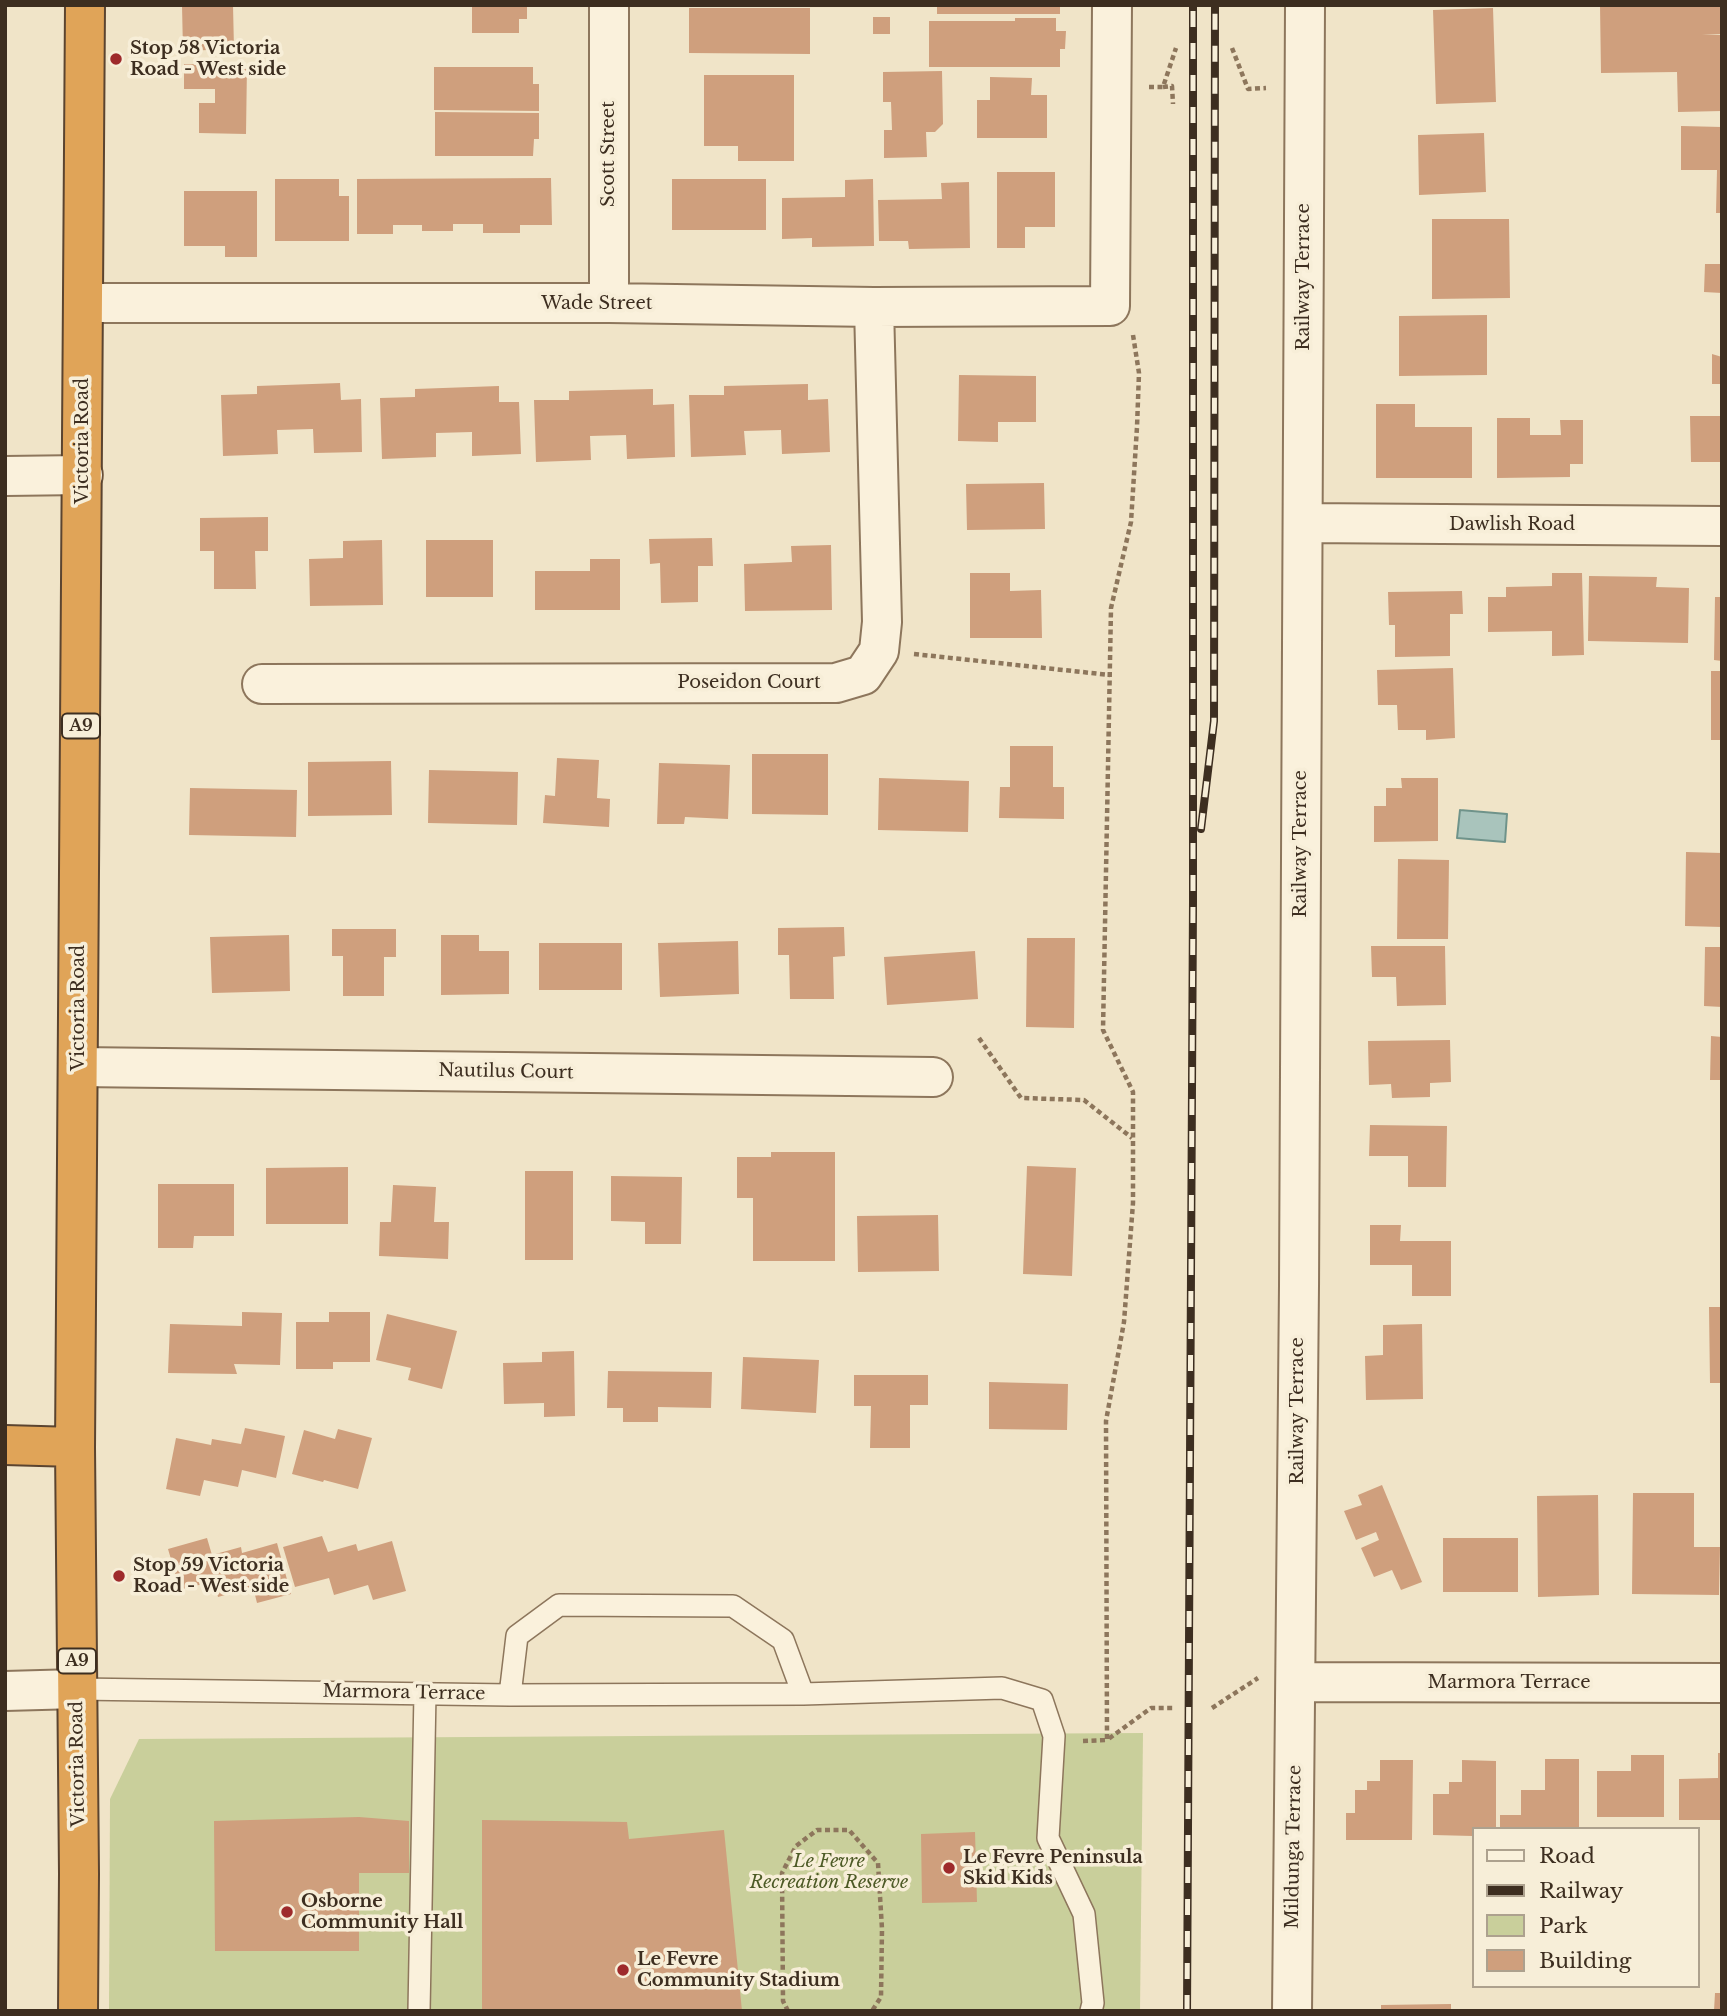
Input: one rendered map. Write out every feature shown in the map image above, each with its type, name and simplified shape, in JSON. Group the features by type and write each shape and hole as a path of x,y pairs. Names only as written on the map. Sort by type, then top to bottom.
{"highway":[{"name":"Victoria Road","path":"78,2011 75,1447 85,5"},
{"path":"5,1445 75,1447"}],"street":[{"name":"Scott Street","path":"609,5 609,303"},
{"path":"1112,5 1122,320"},
{"name":"Railway Terrace","path":"1278,1680 1303,523 1304,5"},
{"name":"Wade Street","path":"84,303 609,303 874,307 1122,320"},
{"path":"874,307 882,622 879,651"},
{"path":"5,476 83,475"},
{"name":"Dawlish Road","path":"1303,523 1722,526"},
{"name":"Poseidon Court","path":"262,684 836,683 863,675 879,651"},
{"name":"Nautilus Court","path":"78,1067 933,1077"},
{"name":"Marmora Terrace","path":"1278,1680 1722,1684"},
{"name":"Mildunga Terrace","path":"1278,1680 1292,2011"},
{"name":"Marmora Terrace","path":"5,1691 77,1689"}],"lane":[{"path":"510,1695 517,1636 559,1605 733,1606 783,1640 803,1694"},
{"name":"Marmora Terrace","path":"77,1689 510,1695 803,1694 1002,1688 1042,1700 1054,1737 1048,1838 1084,1914 1093,2003 1091,2011"},
{"path":"419,2011 425,1693"}],"path":[{"path":"1232,48 1248,89 1305,88"},
{"path":"1163,87 1172,86 1173,104"},
{"path":"1107,1740 1106,1420 1124,1322 1133,1203 1133,1092 1103,1030 1111,608 1131,522 1139,373 1122,320"},
{"path":"879,651 1110,675"},
{"path":"979,1038 1021,1098 1084,1100 1133,1139"},
{"path":"1212,1708 1278,1680"},
{"path":"1082,1741 1107,1740 1151,1708 1173,1708"},
{"path":"788,2011 783,2001 782,1873 796,1846 817,1830 849,1830 878,1863 882,1929 881,1997 872,2011"}],"green space":[{"name":"Le Fevre Recreation Reserve","path":"1143,1733 1140,2011 109,2011 110,1799 139,1739"}],"water":[{"path":"1460,810 1507,814 1505,842 1457,838"}],"building":[{"path":"182,5 233,5 234,49 183,51"},
{"path":"472,5 527,5 527,19 519,19 519,33 472,33"},
{"path":"937,5 1060,5 1060,14 937,14"},
{"path":"1600,5 1722,5 1722,34 1702,34 1722,35 1722,111 1678,112 1677,72 1601,73"},
{"path":"689,8 810,8 810,54 689,53"},
{"path":"1493,8 1496,102 1436,104 1433,10"},
{"path":"873,17 890,17 890,34 873,34"},
{"path":"1015,18 1056,18 1056,31 1066,31 1065,49 1060,49 1060,67 929,67 929,21 1015,21"},
{"path":"184,64 247,65 246,134 199,133 199,103 215,103 215,89 184,89"},
{"path":"434,67 533,67 533,84 539,84 539,111 434,110"},
{"path":"942,71 943,124 935,132 926,132 927,157 884,158 884,130 892,130 891,102 883,102 883,72"},
{"path":"704,75 794,75 794,161 738,161 738,146 704,146"},
{"path":"990,77 1032,78 1031,95 1047,95 1047,138 977,138 977,100 990,100"},
{"path":"435,112 539,113 539,139 534,139 533,156 435,156"},
{"path":"1681,126 1722,127 1722,213 1716,213 1717,170 1681,170"},
{"path":"1484,133 1486,192 1419,195 1418,135"},
{"path":"997,172 1055,172 1055,227 1025,227 1025,248 997,248"},
{"path":"551,178 552,225 520,225 520,233 483,233 483,224 453,224 453,231 422,231 422,225 393,225 393,234 357,234 357,179"},
{"path":"275,179 339,179 339,196 349,196 349,241 275,241"},
{"path":"672,179 766,179 766,230 672,230"},
{"path":"873,179 874,246 812,247 812,238 782,239 782,198 845,197 845,180"},
{"path":"969,182 970,248 909,249 908,241 879,241 878,200 942,199 941,183"},
{"path":"184,191 257,191 257,257 225,257 225,246 184,246"},
{"path":"1432,219 1509,219 1510,298 1432,299"},
{"path":"1705,264 1722,264 1722,293 1704,292"},
{"path":"1487,315 1487,375 1399,376 1399,316"},
{"path":"1712,354 1722,357 1722,384 1712,384"},
{"path":"959,375 1036,376 1036,422 998,422 998,442 958,441"},
{"path":"340,383 341,400 361,399 362,452 314,453 313,429 277,430 278,454 223,456 221,395 257,394 257,386"},
{"path":"808,384 808,400 828,399 830,452 782,454 781,430 744,431 746,455 691,457 689,395 724,395 724,386"},
{"path":"499,386 499,402 519,402 521,454 472,456 472,432 436,433 436,457 382,459 380,398 415,397 415,389"},
{"path":"653,389 653,405 674,404 675,457 627,459 626,435 590,436 591,460 536,462 534,400 569,400 569,391"},
{"path":"1376,404 1415,404 1415,427 1472,427 1472,478 1376,478"},
{"path":"1690,416 1722,416 1722,462 1691,462"},
{"path":"1497,418 1530,418 1530,435 1561,435 1560,420 1583,420 1583,464 1570,464 1570,477 1497,478"},
{"path":"1044,483 1045,529 967,530 966,484"},
{"path":"268,517 268,551 255,551 256,589 214,589 214,551 200,551 200,518"},
{"path":"712,538 713,566 698,566 698,602 661,603 660,563 650,564 649,539"},
{"path":"382,540 383,605 310,606 309,559 343,558 343,541"},
{"path":"426,540 493,540 493,597 426,597"},
{"path":"831,545 832,610 745,611 744,564 792,562 791,546"},
{"path":"590,559 620,559 620,610 535,610 535,571 590,571"},
{"path":"970,573 1010,573 1010,591 1041,590 1042,638 970,638"},
{"path":"1552,573 1582,573 1584,655 1552,656 1552,631 1488,632 1488,597 1506,597 1506,587 1552,586"},
{"path":"1589,576 1657,577 1656,587 1689,588 1688,643 1588,641"},
{"path":"1462,591 1463,614 1450,614 1450,656 1395,657 1395,625 1389,625 1388,592"},
{"path":"1715,597 1722,597 1722,661 1714,660"},
{"path":"1453,668 1455,738 1426,740 1426,730 1398,730 1397,705 1378,705 1377,670"},
{"path":"1711,671 1722,671 1722,740 1711,740"},
{"path":"1010,746 1053,746 1053,787 1064,787 1064,819 999,818 1000,787 1010,787"},
{"path":"752,754 828,754 828,815 752,814"},
{"path":"557,758 599,760 597,798 610,799 609,827 543,823 545,795 555,796"},
{"path":"391,761 392,815 308,816 308,762"},
{"path":"659,763 730,765 728,819 685,817 684,824 657,824"},
{"path":"429,770 518,772 517,825 428,823"},
{"path":"879,778 969,781 968,832 878,830"},
{"path":"1401,778 1438,778 1438,841 1374,842 1374,806 1386,806 1386,788 1402,788"},
{"path":"190,788 297,790 296,837 189,835"},
{"path":"1686,852 1722,853 1722,927 1685,926"},
{"path":"1398,859 1449,860 1448,939 1397,939"},
{"path":"844,927 845,956 833,957 834,999 790,999 789,955 778,955 778,928"},
{"path":"332,929 396,929 396,957 384,957 384,996 343,996 343,956 332,956"},
{"path":"289,935 290,991 212,993 210,937"},
{"path":"441,935 479,935 479,951 509,951 509,994 441,995"},
{"path":"1027,938 1075,938 1074,1028 1026,1027"},
{"path":"738,941 739,994 660,997 658,943"},
{"path":"539,943 622,943 622,990 539,990"},
{"path":"1371,946 1445,946 1446,1005 1397,1006 1396,977 1372,977"},
{"path":"1705,947 1722,947 1722,1007 1704,1006"},
{"path":"975,951 978,999 887,1005 884,957"},
{"path":"1711,1036 1722,1037 1722,1080 1710,1080"},
{"path":"1450,1040 1451,1082 1430,1083 1430,1097 1392,1098 1391,1084 1369,1085 1368,1041"},
{"path":"1370,1125 1447,1126 1446,1187 1408,1187 1408,1156 1369,1156"},
{"path":"771,1152 835,1152 835,1261 753,1261 753,1198 737,1198 737,1157 771,1157"},
{"path":"1027,1166 1076,1168 1072,1276 1023,1274"},
{"path":"348,1167 348,1224 266,1224 266,1168"},
{"path":"525,1171 573,1171 573,1260 525,1260"},
{"path":"611,1176 682,1177 681,1244 645,1244 645,1222 611,1221"},
{"path":"158,1184 234,1184 234,1236 194,1236 193,1248 158,1248"},
{"path":"393,1185 436,1187 434,1222 449,1222 448,1259 379,1256 380,1222 391,1222"},
{"path":"938,1215 939,1271 858,1272 857,1216"},
{"path":"1370,1225 1401,1225 1400,1241 1451,1241 1451,1296 1412,1296 1412,1265 1370,1265"},
{"path":"1709,1307 1722,1307 1722,1383 1710,1383"},
{"path":"242,1312 282,1313 280,1365 234,1364 237,1374 168,1373 170,1324 242,1326"},
{"path":"329,1312 370,1312 370,1362 333,1362 333,1369 296,1369 296,1322 329,1322"},
{"path":"387,1314 457,1331 442,1389 408,1380 411,1368 376,1360"},
{"path":"1422,1324 1423,1399 1366,1400 1365,1356 1383,1355 1383,1325"},
{"path":"574,1351 575,1416 544,1417 544,1403 504,1404 503,1363 542,1362 542,1352"},
{"path":"743,1357 819,1360 816,1413 741,1409"},
{"path":"608,1371 712,1372 711,1408 658,1407 658,1422 623,1422 623,1408 607,1408"},
{"path":"854,1375 928,1375 928,1405 910,1405 910,1448 870,1448 871,1406 854,1406"},
{"path":"989,1382 1068,1384 1067,1430 989,1429"},
{"path":"245,1428 285,1436 276,1478 242,1470 238,1487 204,1480 200,1496 166,1489 176,1438 211,1445 212,1439 241,1444"},
{"path":"338,1429 372,1438 358,1489 292,1474 304,1430 335,1439"},
{"path":"1382,1485 1422,1582 1401,1590 1392,1570 1374,1577 1361,1548 1379,1540 1376,1532 1356,1540 1344,1511 1362,1505 1358,1495"},
{"path":"1633,1493 1694,1493 1694,1547 1720,1547 1719,1595 1632,1594"},
{"path":"1598,1495 1599,1595 1538,1597 1537,1496"},
{"path":"322,1536 328,1552 356,1544 358,1551 392,1541 406,1591 373,1600 368,1585 334,1595 329,1578 295,1587 283,1547"},
{"path":"207,1538 212,1555 241,1547 242,1553 277,1543 291,1594 257,1603 253,1587 218,1597 214,1581 180,1590 168,1549"},
{"path":"1443,1538 1518,1538 1518,1592 1443,1592"},
{"path":"1718,1753 1722,1753 1722,1820 1679,1820 1679,1779 1718,1778"},
{"path":"1631,1755 1664,1755 1664,1817 1597,1817 1597,1771 1631,1771"},
{"path":"1545,1759 1579,1759 1579,1827 1500,1827 1500,1815 1521,1815 1521,1790 1545,1790"},
{"path":"1380,1760 1413,1760 1412,1840 1346,1840 1346,1813 1355,1813 1355,1790 1367,1790 1367,1781 1380,1781"},
{"path":"1462,1760 1496,1761 1496,1827 1472,1827 1472,1836 1433,1835 1433,1794 1449,1794 1449,1782 1462,1782"},
{"name":"Osborne Community Hall","path":"359,1817 409,1821 409,1873 359,1873 359,1951 215,1951 214,1821"},
{"path":"482,1820 627,1822 629,1839 724,1830 742,2011 482,2011"},
{"name":"Le Fevre Peninsula Skid Kids","path":"975,1832 977,1902 922,1903 921,1834"},
{"path":"1715,1993 1722,1993 1722,2011 1714,2011"},
{"path":"1451,2004 1451,2011 1381,2011 1381,2005"}],"railway":[{"path":"1187,2011 1193,902 1193,5"},
{"path":"1201,829 1214,721 1215,5"}],"place":[{"name":"Stop 58 Victoria Road - West side","path":"116,59"},
{"name":"Stop 59 Victoria Road - West side","path":"119,1576"},
{"name":"Le Fevre Peninsula Skid Kids","path":"949,1868"},
{"name":"Osborne Community Hall","path":"287,1912"},
{"name":"Le Fevre Community Stadium","path":"623,1970"}]}
